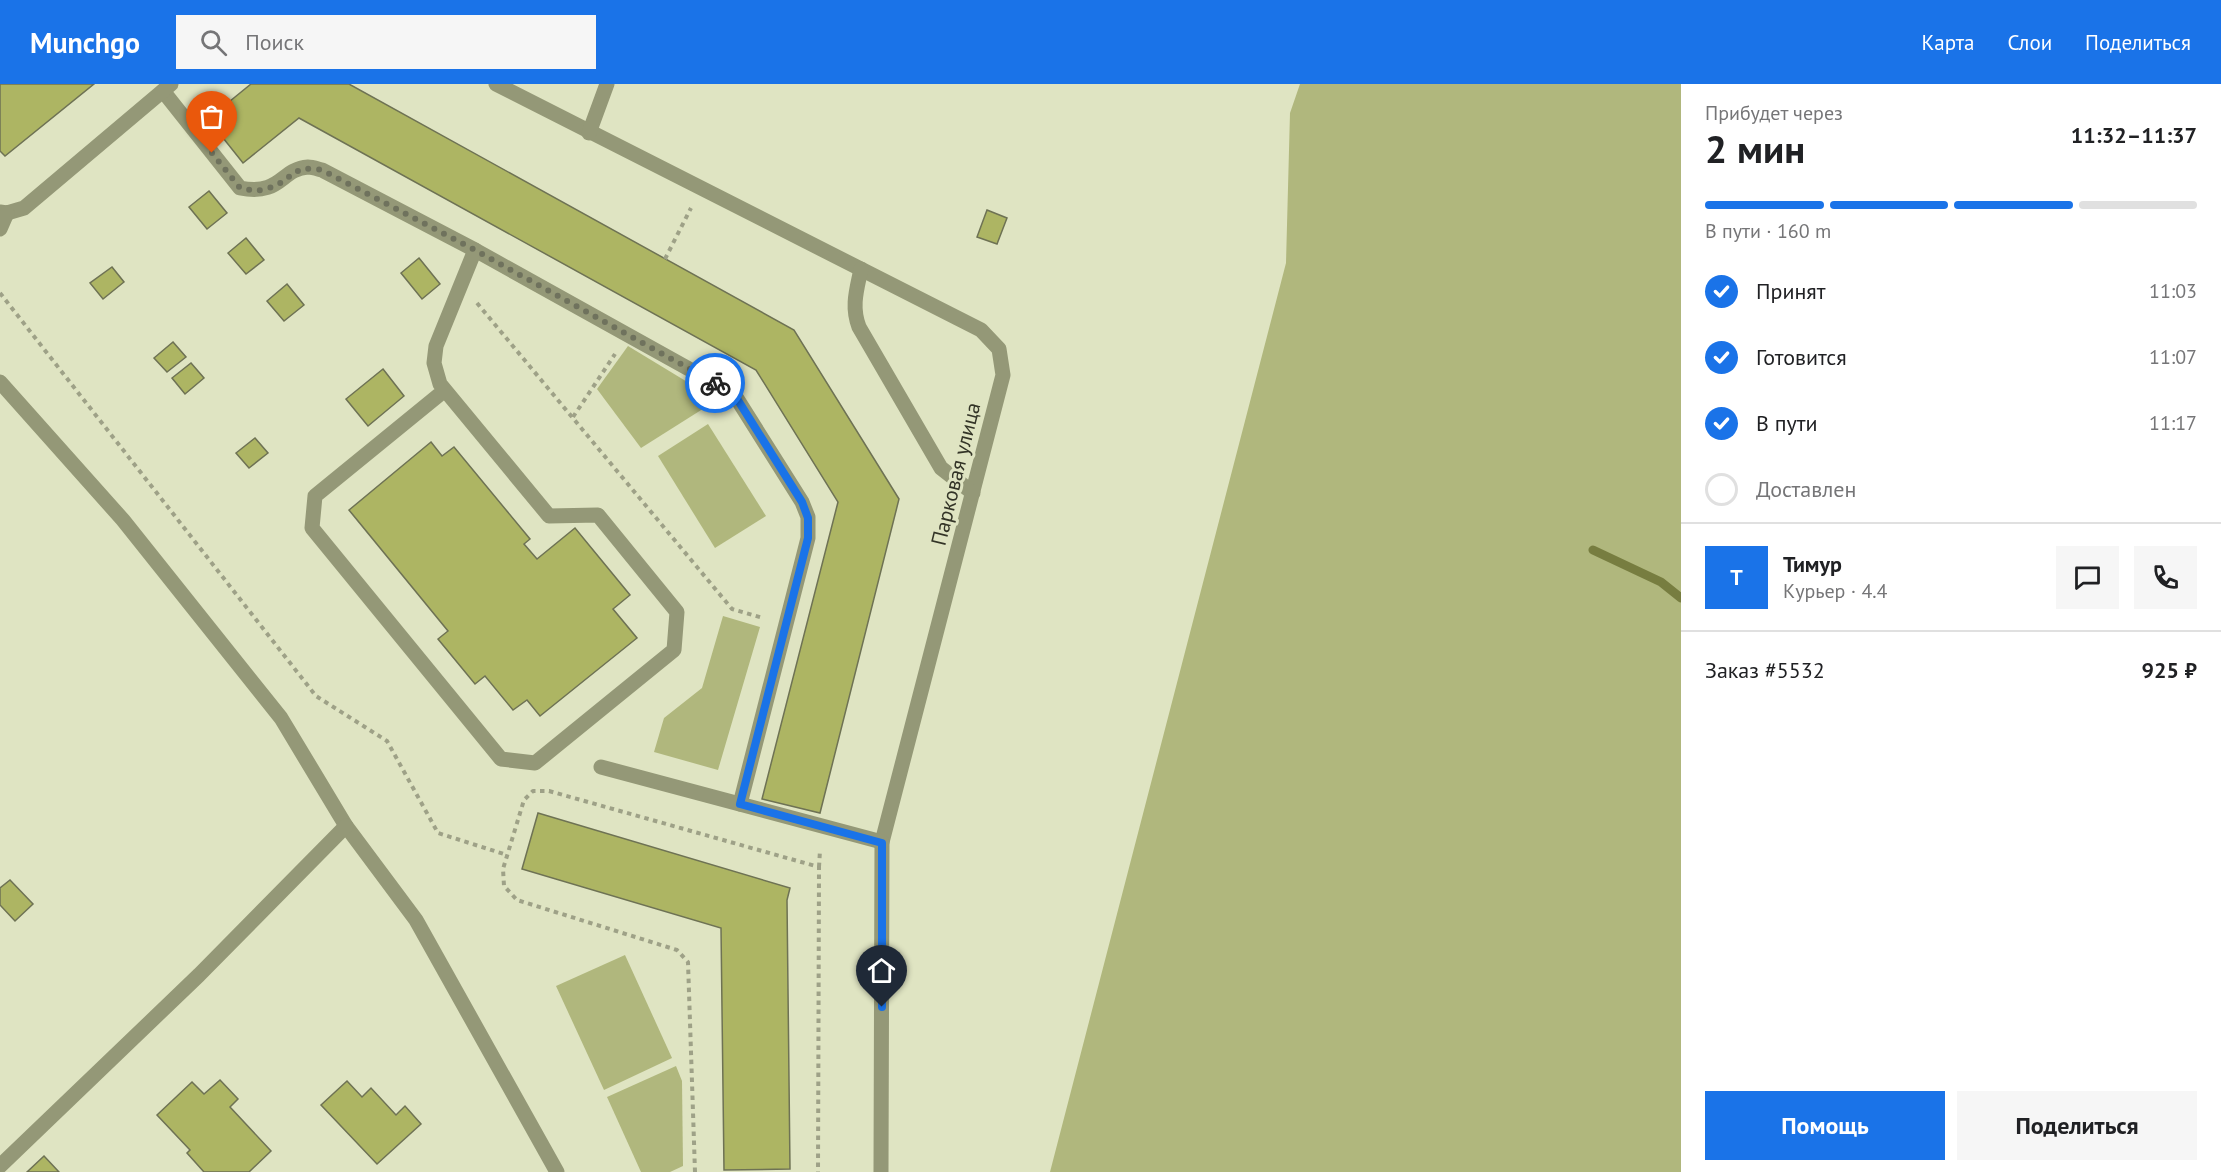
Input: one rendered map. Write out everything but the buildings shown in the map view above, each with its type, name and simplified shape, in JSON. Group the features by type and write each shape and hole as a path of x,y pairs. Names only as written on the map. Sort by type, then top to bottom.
{"street":[{"name":"Парковая улица","path":"496,84 981,330 999,349 1003,375 882,843 880,1172"},
{"path":"589,133 607,84"},
{"path":"0,229 3,212 24,208 167,87 240,188 254,191 271,188 297,171 308,167 322,170 475,250 734,394 802,502 808,518 808,538 740,804"},
{"path":"445,390 315,496 312,528 501,759 535,763 674,650 677,612 598,515 549,516 445,390 440,384 434,363 436,346 475,250"},
{"path":"861,269 854,303 854,315 859,327 941,468 973,493"},
{"path":"0,382 123,520 281,718 345,826 416,920 557,1172"},
{"path":"601,767 882,843"},
{"path":"0,1166 199,975 345,826"}],"path":[{"path":"665,259 701,188"},
{"path":"461,284 732,609 786,624"},
{"path":"0,293 316,696 387,741 438,834 507,855"},
{"path":"573,417 627,335"},
{"path":"695,1172 688,962 677,951 517,900 504,886 503,870 507,855 524,800 533,791 549,791 819,867 818,1172"}],"green space":[{"path":"1300,84 1681,84 1681,1172 1050,1172 1286,263 1290,113"},
{"path":"628,346 717,400 641,448 597,389"},
{"path":"708,424 766,516 715,548 658,456"},
{"path":"723,616 760,627 718,770 654,752 664,718 702,688"},
{"path":"625,955 672,1058 604,1090 556,986"},
{"path":"676,1066 682,1081 683,1166 670,1172 641,1172 607,1097"}],"waterway":[{"path":"1593,550 1661,582 1681,598"}],"way so far":[{"path":"212,153 240,188 254,191 271,188 297,171 308,167 322,170 475,250 715,383"}],"route":[{"path":"715,383 734,394 802,502 808,518 808,538 740,804 882,843 882,1007"}]}
